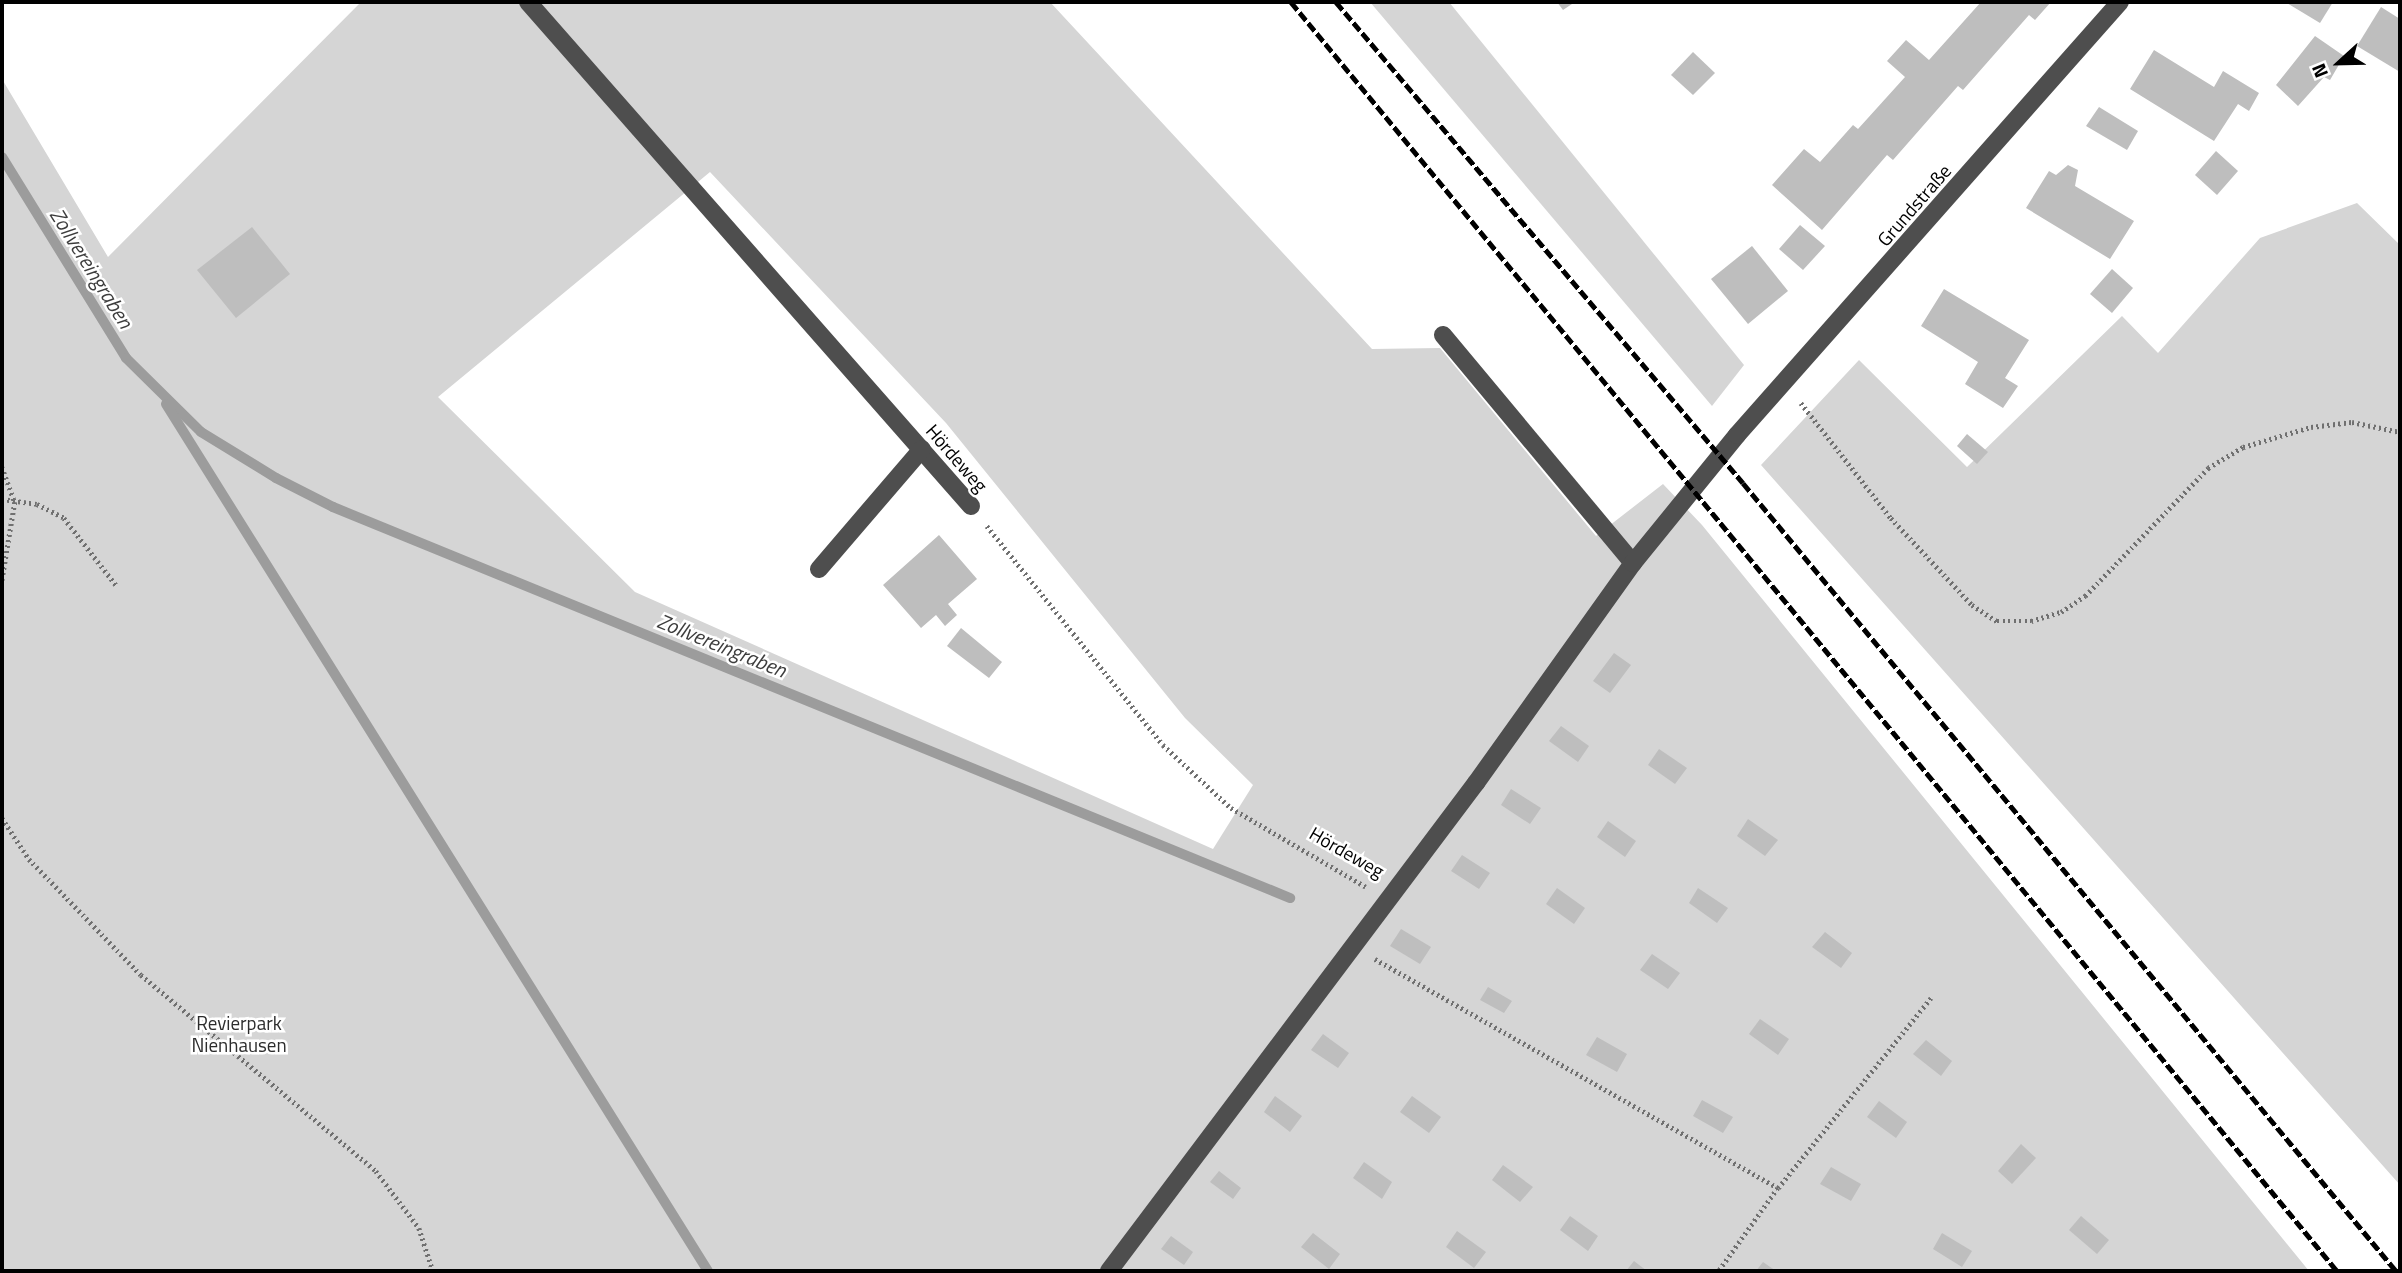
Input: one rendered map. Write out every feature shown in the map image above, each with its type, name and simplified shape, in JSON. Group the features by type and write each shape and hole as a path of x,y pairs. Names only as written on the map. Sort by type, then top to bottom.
{"street":[{"name":"Hördeweg","path":"528,2 971,506"},
{"name":"Grundstraße","path":"1110,1271 1476,783 1633,562 1737,435 1785,384 2120,2"},
{"path":"1443,335 1633,562"},
{"path":"819,569 922,449"}],"path":[{"path":"1785,384 1891,518 1972,605 1997,621 2031,621 2061,612 2085,596 2208,468 2244,447 2311,427 2352,422 2400,432"},
{"path":"2,467 15,502 2,581"},
{"path":"2,499 37,504 64,518 117,585"},
{"name":"Hördeweg","path":"971,506 1163,745 1231,808 1387,899"},
{"path":"2,818 29,859 141,975 376,1171 419,1228 433,1271"},
{"path":"1353,946 1778,1188"},
{"path":"1719,1271 1778,1188 1931,998"}],"green space":[{"name":"Revierpark Nienhausen","path":"361,2 1050,2 1372,349 1440,348 1596,536 1663,484 1702,525 2309,1271 2,1271 2,79 108,257","holes":["710,172 946,423 1185,718 1253,785 1213,849 635,592 438,397"]},
{"path":"1370,2 1449,2 1744,365 1712,406"},
{"path":"2357,203 2400,245 2400,1185 1761,465 1859,360 1967,467 2122,316 2158,353 2260,238"}],"building":[{"path":"1557,2 1575,2 1563,10"},
{"path":"1981,2 2051,2 2035,20 2029,15 1963,90 1958,86 1893,160 1887,155 1822,230 1772,185 1804,149 1820,162 1853,125 1858,129 1905,77 1887,61 1906,40 1929,60"},
{"path":"2285,2 2333,2 2320,23"},
{"path":"2381,7 2400,19 2400,72 2357,46"},
{"path":"2315,36 2344,56 2330,80 2324,77 2298,106 2276,85"},
{"path":"2154,50 2214,87 2223,71 2259,93 2249,111 2238,104 2214,141 2130,89"},
{"path":"1693,52 1715,73 1693,95 1671,75"},
{"path":"2099,107 2138,131 2127,150 2086,126"},
{"path":"2216,151 2238,171 2217,195 2195,175"},
{"path":"2068,165 2078,170 2075,186 2134,221 2110,259 2026,208 2049,171 2056,175"},
{"path":"1800,225 1825,246 1803,270 1779,249"},
{"path":"252,227 290,274 236,318 197,270"},
{"path":"1752,246 1788,291 1748,324 1711,279"},
{"path":"2112,269 2133,288 2112,313 2090,294"},
{"path":"1944,289 2029,340 2005,378 2018,386 2003,408 1965,384 1978,362 1921,326"},
{"path":"1967,434 1988,452 1977,464 1957,446"},
{"path":"939,535 977,579 948,604 957,615 945,626 936,615 921,628 883,585"},
{"path":"961,628 1002,662 989,678 947,646"},
{"path":"1614,653 1631,665 1610,693 1593,681"},
{"path":"1561,726 1589,746 1578,762 1549,741"},
{"path":"1659,749 1687,768 1675,784 1648,765"},
{"path":"1511,789 1541,808 1530,824 1501,805"},
{"path":"1748,819 1778,840 1765,856 1737,836"},
{"path":"1608,821 1636,841 1625,857 1597,837"},
{"path":"1462,855 1490,873 1479,889 1451,871"},
{"path":"1557,888 1585,908 1574,924 1546,904"},
{"path":"1698,888 1728,908 1717,923 1689,903"},
{"path":"1401,929 1431,947 1420,964 1390,946"},
{"path":"1825,932 1852,953 1841,968 1812,947"},
{"path":"1652,954 1680,973 1668,989 1640,970"},
{"path":"1488,987 1512,1001 1504,1013 1480,1000"},
{"path":"1760,1019 1789,1039 1778,1055 1749,1034"},
{"path":"1323,1034 1349,1053 1338,1068 1311,1050"},
{"path":"1597,1037 1627,1054 1617,1072 1586,1055"},
{"path":"1926,1040 1952,1061 1941,1076 1913,1054"},
{"path":"1275,1096 1302,1116 1290,1132 1264,1112"},
{"path":"1412,1096 1441,1117 1429,1133 1400,1112"},
{"path":"1702,1100 1733,1117 1723,1133 1693,1116"},
{"path":"1879,1101 1907,1122 1896,1138 1867,1117"},
{"path":"2021,1144 2036,1158 2012,1184 1998,1171"},
{"path":"1364,1162 1392,1182 1382,1199 1353,1178"},
{"path":"1503,1165 1533,1187 1520,1202 1492,1180"},
{"path":"1831,1167 1861,1184 1851,1201 1820,1184"},
{"path":"1219,1171 1241,1188 1233,1199 1210,1182"},
{"path":"1570,1216 1598,1236 1588,1251 1560,1230"},
{"path":"2081,1216 2109,1240 2097,1254 2069,1230"},
{"path":"1457,1231 1486,1252 1474,1268 1446,1247"},
{"path":"1313,1233 1340,1254 1329,1269 1301,1247"},
{"path":"1942,1233 1972,1251 1962,1267 1933,1249"},
{"path":"1171,1236 1193,1252 1184,1265 1161,1249"},
{"path":"1634,1261 1647,1271 1626,1271"},
{"path":"1763,1262 1776,1271 1756,1271"}],"waterway":[{"name":"Zollvereingraben","path":"2,157 126,358 201,432 276,478 333,507 1290,898"},
{"name":"Zollvereingraben","path":"166,404 708,1271"}],"railway":[{"path":"1291,2 2337,1271"},
{"path":"1336,2 1743,483 2396,1271"}]}
